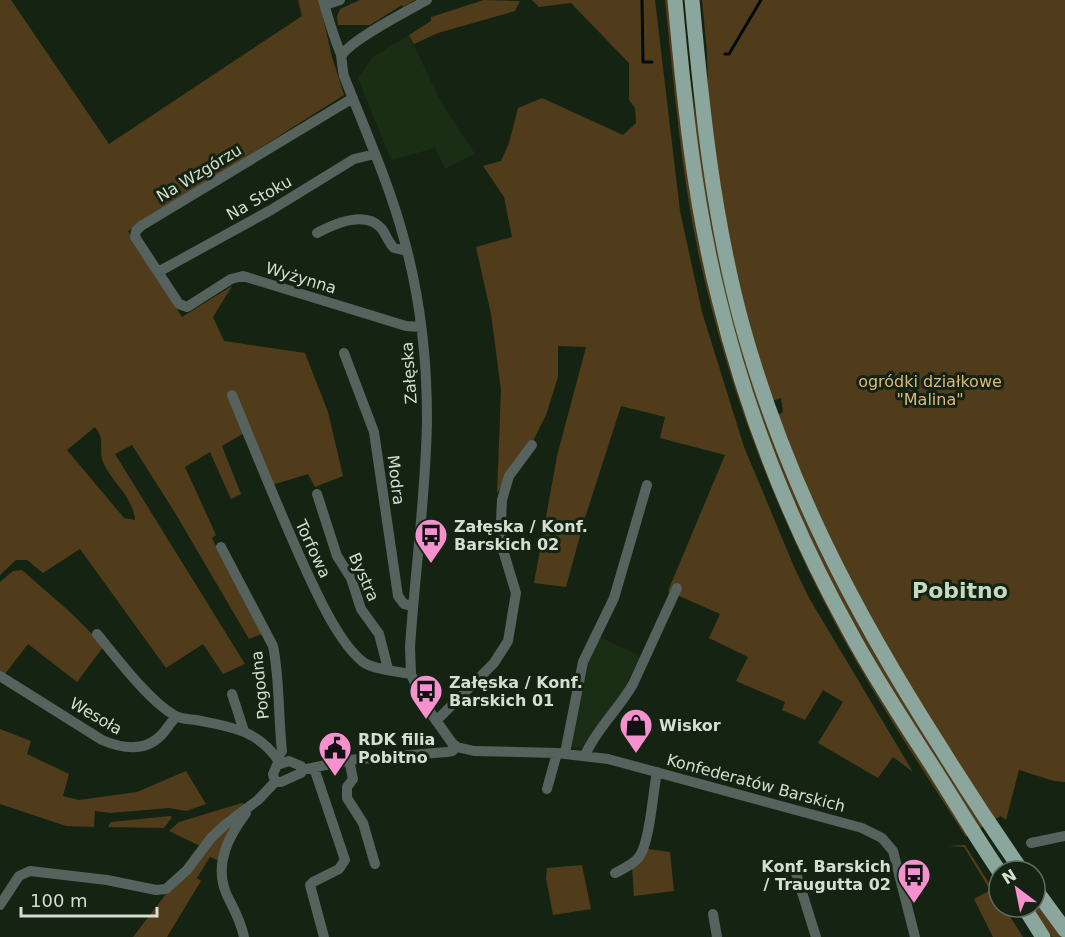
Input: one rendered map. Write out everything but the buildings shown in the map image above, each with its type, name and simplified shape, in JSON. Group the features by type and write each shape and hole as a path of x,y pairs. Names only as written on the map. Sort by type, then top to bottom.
{"main road":[{"path":"675,0 688,131 703,227 728,333 765,447 806,546 849,631 991,859"},
{"path":"692,0 705,136 718,222 742,324 785,454 819,533 870,633 990,826 1013,859"},
{"path":"1047,905 1065,930"},
{"path":"1032,919 1043,937"}],"street":[{"path":"324,2 340,0"},
{"path":"342,54 427,0"},
{"name":"Załęska","path":"324,2 334,41 342,54 340,65 395,209 407,250 421,327 427,421 410,647 411,674 418,693 436,721 457,747"},
{"name":"Na Wzgórzu","path":"179,304 135,237 136,231 353,98"},
{"name":"Na Stoku","path":"158,272 271,210 354,159 375,154"},
{"path":"317,233 338,223 353,220 369,221 382,229 394,249 407,250"},
{"name":"Wyżynna","path":"179,304 187,307 231,279 243,276 406,326 421,327"},
{"name":"Modra","path":"344,353 374,432 398,596 404,604 413,606"},
{"name":"Torfowa","path":"232,394 282,518 331,619 363,663 411,674"},
{"path":"436,721 494,663 508,641 516,593 503,550 502,500 509,476 532,445"},
{"path":"547,789 561,753 583,662 614,598 647,485"},
{"name":"Bystra","path":"317,494 337,556 351,578 361,609 379,634 388,669"},
{"name":"Pogodna","path":"221,547 273,646 282,751 273,774 275,782"},
{"path":"585,755 598,731 626,697 677,588"},
{"path":"0,905 19,876 30,871 107,880 156,890 166,889 188,870 215,833 249,808 275,782 282,782 297,776 302,770 301,766 294,762 279,760 262,741 244,731 176,717 127,670 97,634"},
{"name":"Wesoła","path":"0,676 102,741 120,748 135,748 155,740 163,734 176,717"},
{"path":"232,694 244,731"},
{"name":"Konfederatów Barskich","path":"302,770 349,760 426,755 452,751 457,747 474,751 585,755 841,821 882,838 889,845 895,857 915,937"},
{"path":"349,760 353,779 347,787 347,798 363,823 375,864"},
{"path":"314,768 345,860 339,869 310,885 324,937"},
{"path":"615,873 640,856 657,772"},
{"path":"244,937 239,918 225,890 221,869 230,838 249,808"},
{"path":"1031,843 1065,836"},
{"path":"795,870 816,937"},
{"path":"713,914 717,937"}],"shaded area":[{"path":"409,35 442,104 475,154 445,169 435,148 391,160 358,78 373,57"},
{"path":"600,637 640,656 622,693 581,748 570,747 586,664"}],"green space":[{"path":"0,0 11,0 109,144 302,16 298,0 319,0 332,57 344,95 128,231 182,317 232,286 213,317 224,341 305,353 328,412 343,476 315,487 308,474 272,485 244,433 222,446 241,494 231,499 210,452 185,467 216,535 212,538 262,634 249,639 174,511 132,445 115,454 245,664 223,674 203,644 166,668 80,549 43,573 27,560 16,560 0,575","holes":["95,427 98,432 103,462 130,504 135,520 124,518 67,450"]},
{"path":"360,0 415,0 403,7 402,5 370,25 338,25 337,16 340,9"},
{"path":"484,0 520,1 515,11 438,33 414,44 409,35 431,21 431,17"},
{"path":"532,0 655,0 680,211 702,312 744,447 809,598 913,772 893,757 878,778 818,743 843,702 823,690 805,720 782,710 785,702 736,681 748,657 709,638 720,614 668,591 725,455 660,438 665,417 621,406 584,521 566,587 534,583 557,456 586,347 558,346 558,377 546,415 532,443 509,472 497,494 501,390 491,314 476,247 512,237 504,197 483,166 501,161 509,143 518,108 542,98 623,135 636,123 635,108 629,100 629,63 571,3 539,7"},
{"path":"665,0 669,0 680,115 768,471 969,835 966,837 882,706 813,581 773,491 738,399 710,304 693,224 675,97"},
{"name":"ogródki działkowe \"Malina\"","path":"702,0 1065,0 1065,782 1054,781 1019,770 1006,820 1001,816 993,820 911,690 827,537 777,415 783,412 781,398 772,401 733,258 709,121 707,52"},
{"path":"689,73 714,226 775,445 984,826 979,829 904,710 851,620 804,528 778,466 755,403 720,273 696,140"},
{"path":"22,570 70,612 104,646 77,682 28,644 5,674 0,671 0,582 13,571"},
{"path":"0,729 31,741 27,754 69,774 63,796 79,800 137,792 186,771 206,804 186,811 169,808 110,813 95,811 94,827 66,826 0,804"},
{"path":"242,803 247,806 226,817 200,846 169,831 179,822"},
{"path":"243,813 220,861 210,857 197,878 201,881 167,937 133,937 166,894 187,877 208,844"},
{"path":"172,817 164,828 108,827 111,822"},
{"path":"965,845 987,880 987,885 964,847 948,846"},
{"path":"648,849 670,852 674,891 634,896 632,866"},
{"path":"582,865 591,909 553,915 546,878 547,868"},
{"path":"987,892 987,919 1012,919 1023,937 993,937 974,899"},
{"path":"1047,915 1063,937 1052,937 1041,919 1047,919"}],"waterway":[{"path":"642,0 643,62 652,62"},
{"path":"725,54 729,54 761,0"}],"place":[{"name":"Załęska / Konf. Barskich 02","path":"431,564"},
{"name":"Załęska / Konf. Barskich 01","path":"426,720"},
{"name":"Wiskor","path":"636,754"},
{"name":"RDK filia Pobitno","path":"335,777"},
{"name":"Konf. Barskich / Traugutta 02","path":"914,904"}],"district":[{"name":"Pobitno","path":"960,590"}]}
